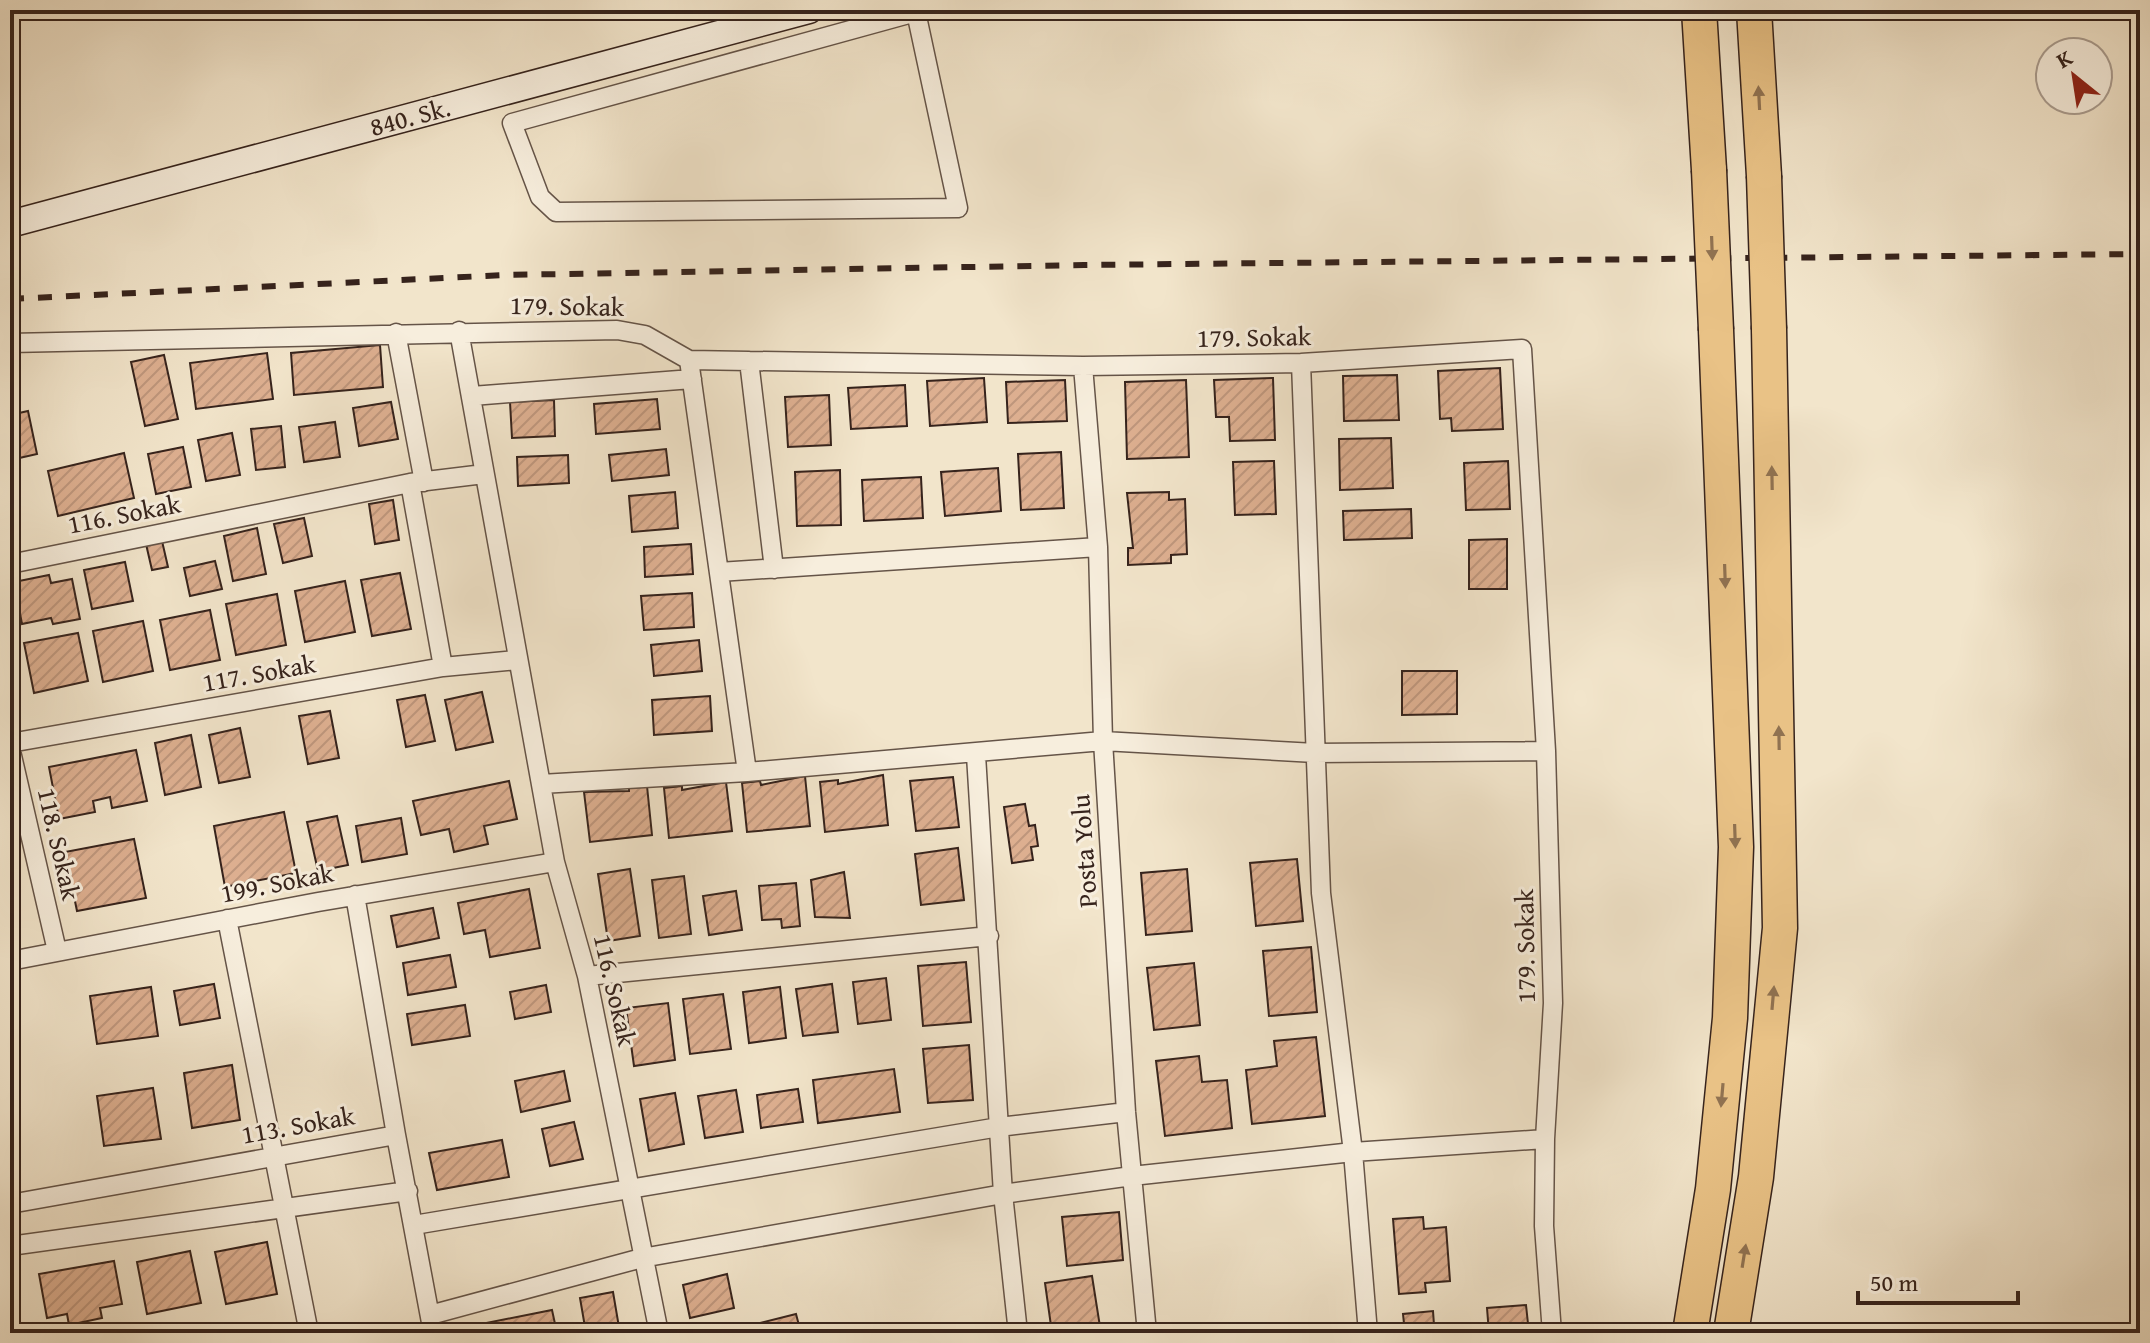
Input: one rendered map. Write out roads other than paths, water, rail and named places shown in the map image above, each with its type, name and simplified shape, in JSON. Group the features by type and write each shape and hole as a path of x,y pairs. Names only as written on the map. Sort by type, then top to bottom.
{"highway":[{"path":"1690,1333 1713,1189 1728,1033 1736,847 1709,170 1699,10"},
{"path":"1731,1333 1756,1177 1780,928 1769,329 1754,10"}],"street":[{"name":"840. Sk.","path":"10,224 809,10"},
{"path":"916,11 958,208 556,212 540,197 512,123 916,11"},
{"name":"179. Sokak","path":"10,343 617,330 645,335 689,360 1083,366 1301,363 1522,349 1546,751 1553,1003 1545,1139 1544,1226 1552,1333"},
{"name":"116. Sokak","path":"459,331 555,862 587,976 659,1333"},
{"path":"396,333 443,667"},
{"path":"689,360 747,772"},
{"path":"749,361 774,569"},
{"path":"1301,363 1321,893 1353,1152 1368,1333"},
{"name":"Posta Yolu","path":"1083,366 1098,547 1103,741 1126,1112 1147,1333"},
{"path":"472,396 692,379"},
{"name":"116. Sokak","path":"10,564 417,482 484,474"},
{"path":"719,572 1098,547"},
{"name":"117. Sokak","path":"10,745 443,667 517,660"},
{"path":"10,709 10,731"},
{"path":"541,784 976,755 1103,741 1315,753 1546,751"},
{"name":"118. Sokak","path":"10,745 57,951"},
{"path":"976,755 1003,1194 1018,1333"},
{"name":"199. Sokak","path":"10,961 355,895 555,862"},
{"path":"355,895 432,1324 642,1258 1003,1194 1132,1176 1353,1152 1545,1139"},
{"path":"227,919 309,1333"},
{"path":"587,976 989,936"},
{"path":"414,1225 999,1127 1126,1112"},
{"name":"113. Sokak","path":"10,1204 396,1135"},
{"path":"10,1246 408,1191"}],"railway":[{"path":"10,299 505,275 1084,265 2140,254"}]}
